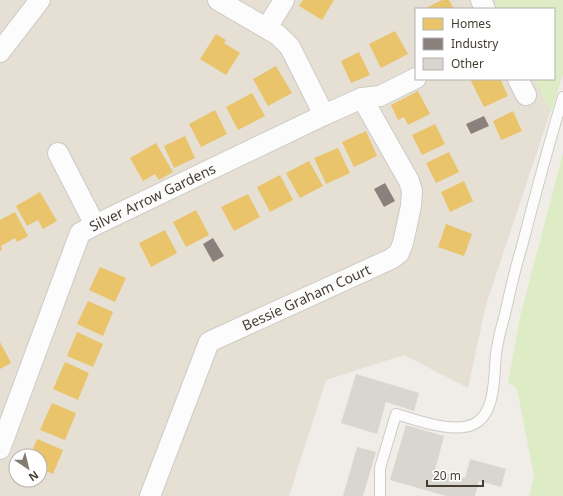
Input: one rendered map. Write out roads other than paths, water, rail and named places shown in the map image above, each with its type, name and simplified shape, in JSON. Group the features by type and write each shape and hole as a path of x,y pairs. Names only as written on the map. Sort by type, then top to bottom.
{"street":[{"path":"0,52 40,0"},
{"path":"218,0 278,35 290,46 324,115"},
{"path":"267,28 284,0"},
{"name":"Silver Arrow Gardens","path":"0,449 80,233 95,224 324,115 362,98 380,96 415,78"},
{"name":"Bessie Graham Court","path":"150,496 209,342 391,259 399,253 403,243 411,206 412,191 409,181 362,98"},
{"path":"58,153 95,224"}],"lane":[{"path":"383,495 380,468 396,414 446,427 459,428 470,426 482,418 491,401 497,345 547,151 563,97"}]}
